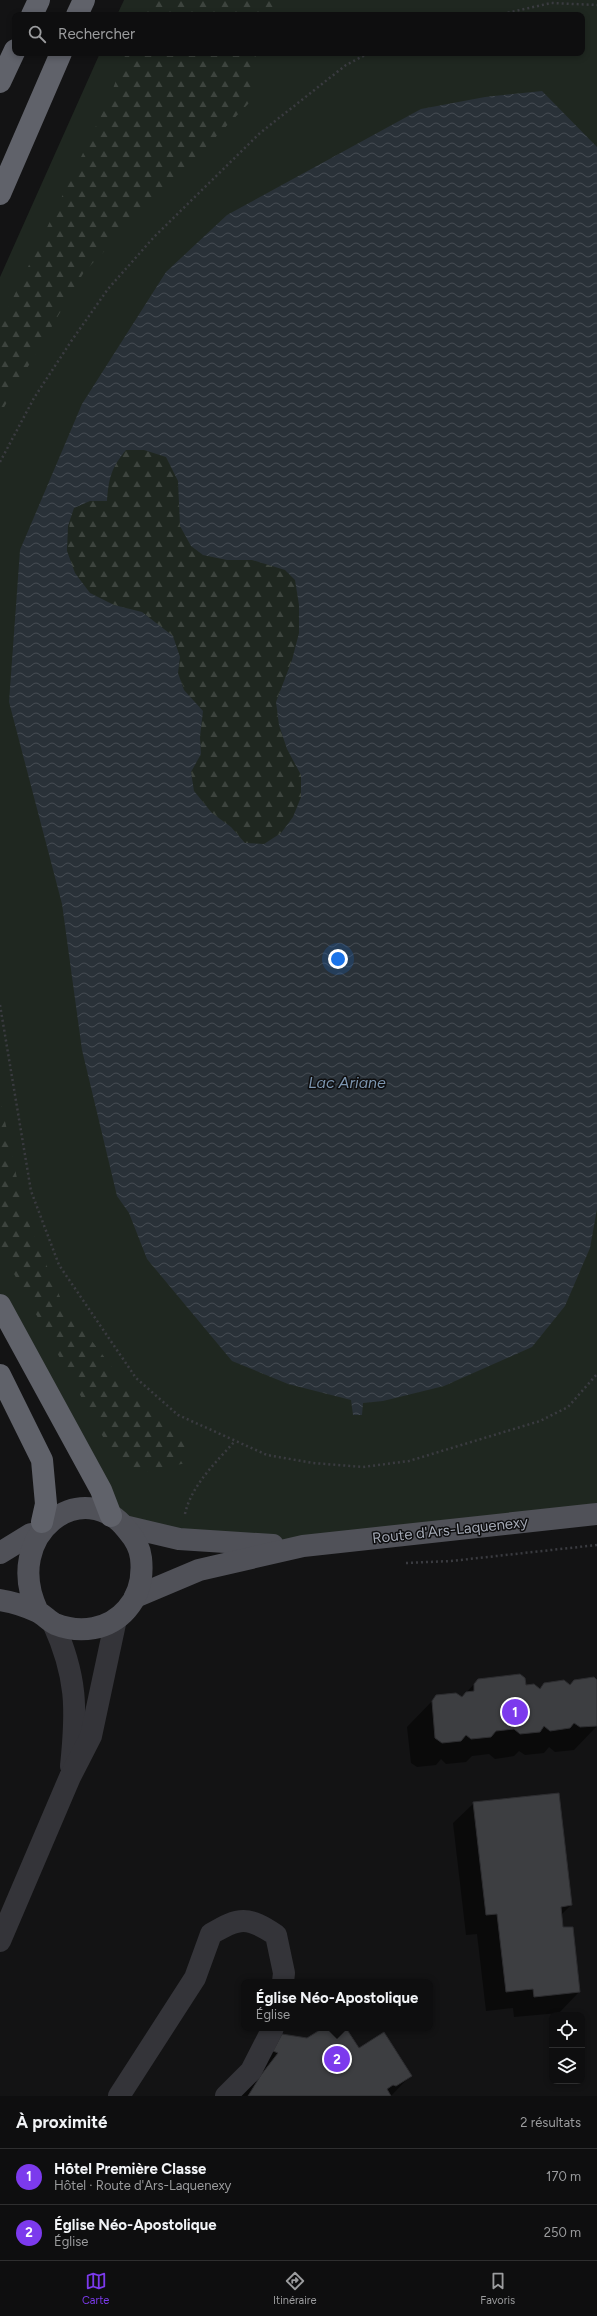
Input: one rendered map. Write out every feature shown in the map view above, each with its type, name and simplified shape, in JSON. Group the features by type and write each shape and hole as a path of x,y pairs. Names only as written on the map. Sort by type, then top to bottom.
{"highway":[{"path":"33,12 39,0"},
{"path":"78,12 84,0"},
{"path":"0,82 12,56"},
{"path":"0,194 60,56"},
{"path":"0,1305 118,1521"},
{"path":"0,1375 42,1460 46,1504 37,1528"}],"main road":[{"path":"0,1553 55,1514 70,1509 100,1511 118,1521 134,1539 140,1554 140,1583 135,1597 116,1619 104,1626 90,1629 71,1629 0,1600"},
{"name":"Route d'Ars-Laquenexy","path":"135,1597 199,1570 303,1546 597,1514"},
{"name":"Route d'Ars-Laquenexy","path":"118,1521 179,1539 303,1546"},
{"path":"37,1528 24,1548 20,1564 21,1580 27,1597 46,1618"}],"street":[{"path":"46,1618 64,1646 72,1675 75,1724 70,1777"},
{"path":"0,1941 70,1777 91,1736 116,1619"},
{"path":"119,2096 195,1978 211,1934 231,1921 257,1922 276,1935 284,1973 283,1979"},
{"path":"226,2096 251,2071 271,2031"}],"path":[{"path":"511,12 551,3 597,5"},
{"path":"0,462 34,398 72,340 108,289 154,236 260,133 346,65 363,56"},
{"path":"0,1006 31,1191 59,1265 136,1378 178,1415 267,1455 313,1463 363,1467 409,1461 540,1421 568,1407 597,1374"},
{"path":"179,1539 187,1506 194,1492 210,1469 235,1441"},
{"path":"398,1563 420,1564 597,1545"}],"green space":[{"name":"Lac Ariane","path":"124,0 597,0 597,1514 303,1546 232,1541 111,1516 0,1305 0,277 99,56 585,56 585,12 118,12"},
{"path":"147,0 290,0 274,12 142,12"},
{"path":"125,56 256,56 249,103 84,272 0,414 0,325 110,97"},
{"path":"126,450 144,450 166,457 178,481 178,499 191,546 203,555 227,560 252,560 285,570 295,580 299,605 299,633 292,660 276,702 279,725 287,749 301,775 301,797 293,817 281,833 264,844 245,843 231,827 212,813 194,791 191,772 201,754 200,737 203,711 187,693 181,681 179,666 180,657 168,639 159,627 143,613 114,605 99,597 87,588 78,577 72,566 68,538 74,508 90,501 107,501 114,468"},
{"path":"0,1097 24,1212 63,1304 130,1390 190,1439 186,1463 139,1473 114,1457 7,1261 0,1245"}],"water":[{"name":"Lac Ariane","path":"542,91 597,147 597,1209 590,1248 565,1306 532,1347 444,1386 383,1401 363,1403 362,1415 353,1415 351,1400 288,1384 232,1361 147,1259 129,1213 117,1196 82,1050 62,904 9,702 20,550 82,404 166,272 227,215 421,109 485,97","holes":["126,450 144,450 166,457 178,481 180,526 191,546 203,555 227,560 252,560 285,570 295,580 299,605 299,633 292,660 276,702 279,725 287,749 301,775 301,797 293,817 281,833 264,844 245,843 231,827 212,813 194,791 191,772 201,754 200,737 203,711 184,690 178,673 180,657 173,636 142,612 114,605 90,593 75,573 67,551 68,526 74,508 90,501 107,501 112,474 121,456"]}],"building":[{"path":"520,1674 525,1678 526,1685 534,1684 540,1689 544,1683 564,1680 570,1685 574,1680 594,1677 597,1680 597,1726 580,1727 574,1723 570,1728 550,1731 544,1726 540,1732 520,1734 514,1729 496,1731 491,1737 471,1739 466,1735 461,1741 442,1743 435,1738 432,1701 436,1695 456,1693 462,1697 466,1692 474,1691 474,1684 478,1679"},
{"path":"559,1793 572,1905 561,1907 563,1927 573,1927 580,1992 534,1997 533,1989 506,1992 497,1914 486,1915 473,1802"},
{"path":"318,2031 348,2031 359,2048 384,2032 412,2076 396,2086 393,2085 387,2089 391,2096 248,2096 261,2075 278,2053 273,2051 282,2034 307,2038"}],"place":[{"name":"Hôtel Première Classe","path":"515,1712"},
{"name":"Église Néo-Apostolique","path":"337,2059"}]}
